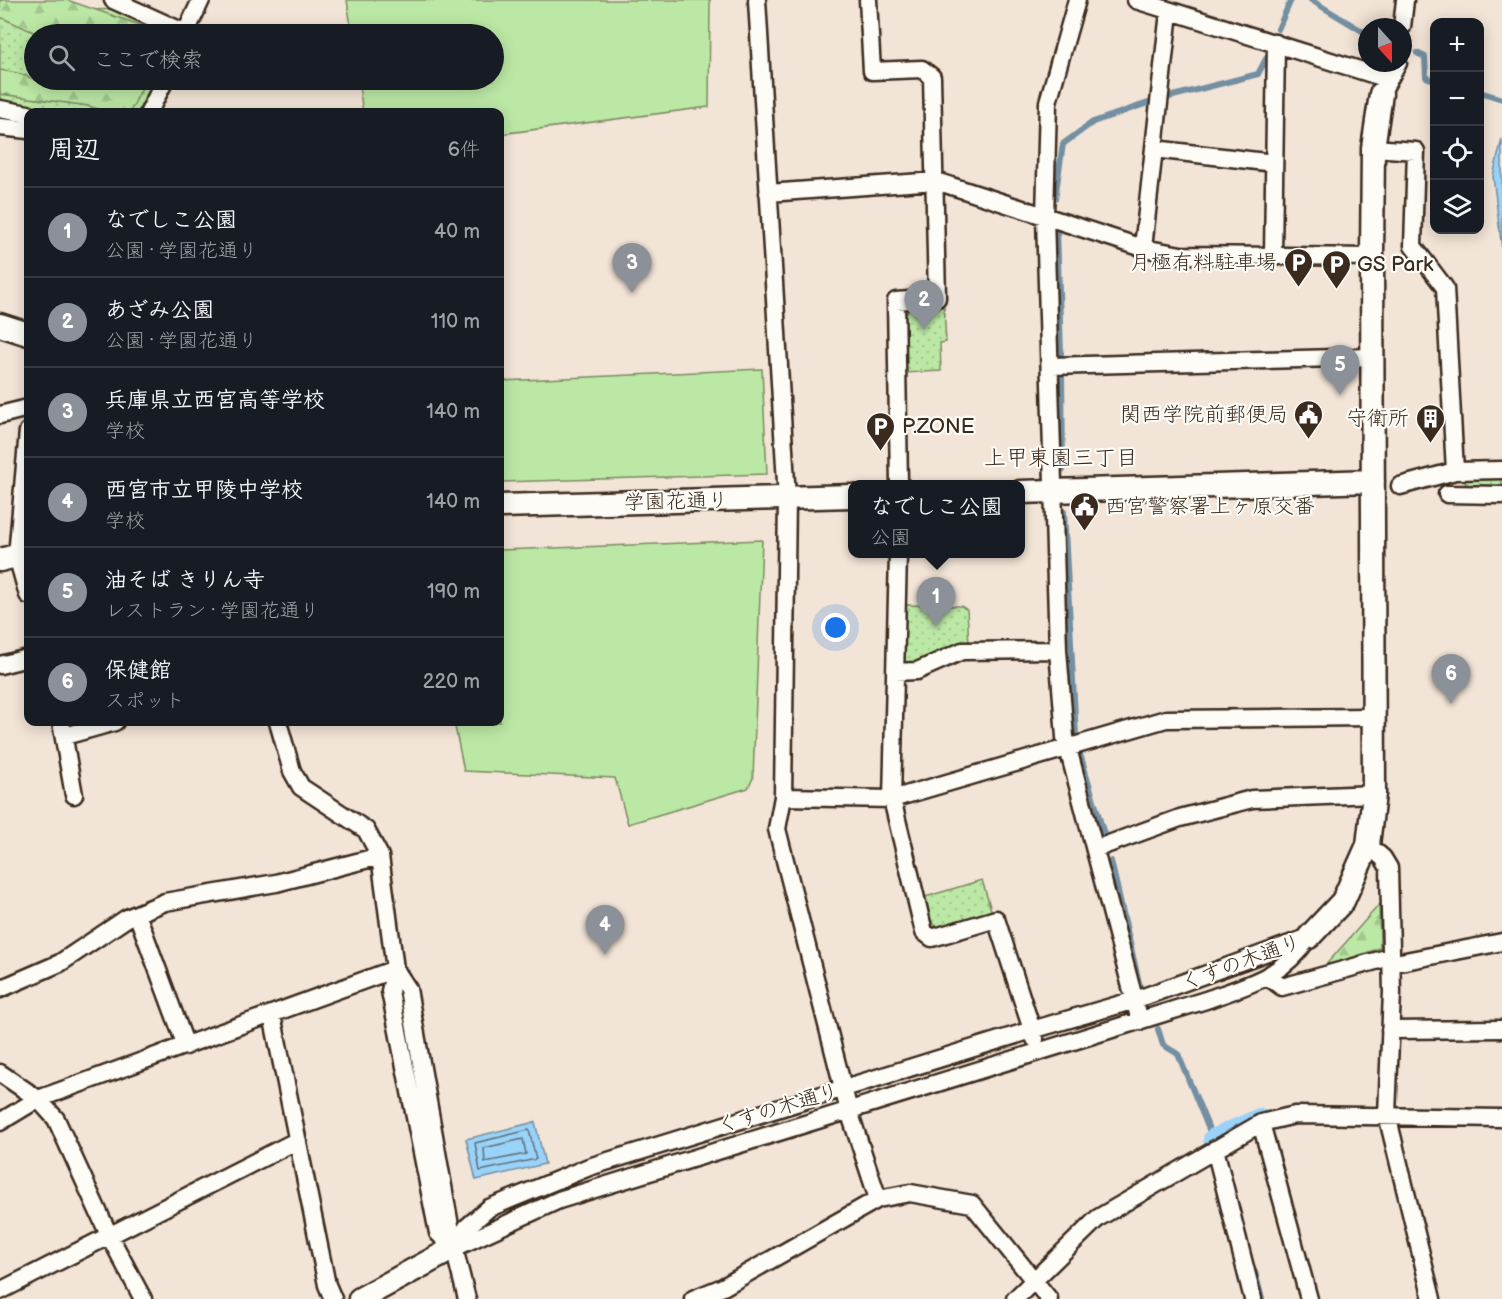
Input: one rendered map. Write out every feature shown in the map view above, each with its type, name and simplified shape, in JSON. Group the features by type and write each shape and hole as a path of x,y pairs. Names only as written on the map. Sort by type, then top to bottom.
{"street":[{"path":"113,0 165,24"},
{"path":"190,24 201,0"},
{"path":"757,0 788,499 783,797 777,829 849,1111 878,1199"},
{"path":"868,0 872,70 922,69 932,77 937,298 896,301 899,480"},
{"path":"1077,0 1048,102 1045,217 1058,650 1065,737 1140,1021"},
{"path":"1136,0 1276,43 1385,86"},
{"path":"1403,18 1405,0"},
{"path":"1143,248 1169,12"},
{"path":"1273,255 1276,43"},
{"path":"1310,937 1343,901 1368,845 1374,794 1373,148 1385,86 1393,72"},
{"path":"151,108 160,90"},
{"path":"0,109 24,113"},
{"path":"0,127 24,130"},
{"path":"1373,148 1416,151 1413,246 1445,288 1455,471"},
{"path":"1154,149 1274,163"},
{"path":"768,193 936,181 1143,248 1182,255 1372,257"},
{"path":"0,325 24,333"},
{"path":"1051,366 1373,357"},
{"path":"0,415 24,409"},
{"path":"24,469 15,556 24,583"},
{"path":"1400,486 1455,471 1502,470"},
{"path":"1025,492 1373,481"},
{"path":"1447,494 1502,495"},
{"name":"学園花通り","path":"504,506 848,496"},
{"path":"898,558 892,799 924,932 932,938 996,919 1039,1052"},
{"path":"895,672 917,671 962,651 1058,650"},
{"path":"0,665 24,659"},
{"path":"783,797 892,799 1166,719 1374,717"},
{"path":"74,795 63,729 85,726"},
{"path":"279,726 292,771 301,787 366,830 380,855 395,969 390,992 438,1233 454,1248 467,1299"},
{"path":"1095,849 1180,818 1252,799 1374,794"},
{"path":"1368,845 1383,858 1389,868 1390,1030 1386,1115 1432,1299"},
{"path":"0,990 60,963 137,914 165,902 276,883 380,855"},
{"path":"137,914 186,1046"},
{"name":"くすの木通り","path":"454,1248 466,1227 489,1208 589,1167 1135,1000 1264,956 1310,937"},
{"name":"くすの木通り","path":"360,1299 454,1248 559,1200 1140,1021 1267,976 1295,958 1310,937"},
{"path":"1267,976 1282,987 1390,961 1502,942"},
{"path":"0,1122 38,1099 395,969"},
{"path":"272,1015 327,1285 333,1299"},
{"path":"1390,1030 1502,1029"},
{"path":"0,1072 38,1099 56,1119 110,1235 143,1299"},
{"path":"1016,1299 1098,1218 1261,1123 1295,1115 1502,1119"},
{"path":"1261,1123 1309,1299"},
{"path":"0,1291 297,1141"},
{"path":"1215,1149 1253,1299"},
{"path":"693,1299 723,1287 878,1199 910,1193 972,1204 1049,1299"}],"green space":[{"path":"0,0 87,10 122,9 151,24 24,24 24,90 149,90 140,108 41,108 0,101"},
{"path":"0,0 67,0 137,24 24,24 24,28 0,17"},
{"path":"347,0 710,0 709,107 504,133 504,108 362,108 360,90 504,90 504,24 351,24"},
{"path":"0,70 24,75 24,90 141,90 132,108 95,108 0,94"},
{"path":"944,307 946,342 940,343 941,371 903,373 903,318 910,309"},
{"path":"762,369 767,474 504,482 504,381"},
{"path":"1502,474 1502,486 1467,486 1464,480 1467,476"},
{"path":"762,540 753,778 748,788 628,824 615,778 464,771 455,726 504,726 504,550"},
{"path":"904,605 961,606 967,610 969,645 918,664 903,663"},
{"path":"982,880 992,913 940,928 930,922 922,898"},
{"path":"1379,905 1380,948 1323,968"}],"water":[{"path":"1502,139 1502,250 1493,176"},
{"path":"535,1122 545,1164 476,1180 466,1139"}],"waterway":[{"path":"1278,29 1291,0"},
{"path":"1311,0 1358,29"},
{"path":"1417,53 1425,57 1426,77 1430,78"},
{"path":"1169,97 1258,74 1267,57"},
{"path":"1484,93 1502,99"},
{"path":"1055,198 1063,144 1093,122 1151,102"},
{"path":"1057,229 1061,354"},
{"path":"1062,374 1063,470"},
{"path":"1064,512 1076,736"},
{"path":"1080,754 1104,834"},
{"path":"1111,861 1140,987"},
{"path":"1158,1029 1163,1045 1178,1054 1213,1139"},
{"path":"1213,1139 1260,1118"},
{"path":"1255,1272 1262,1299"}],"place":[{"name":"月極有料駐車場","path":"1298,288"},
{"name":"GS Park","path":"1336,290"},
{"name":"兵庫県立西宮高等学校","path":"632,293"},
{"name":"あざみ公園","path":"924,330"},
{"name":"油そば きりん寺","path":"1340,395"},
{"name":"関西学院前郵便局","path":"1309,440"},
{"name":"守衛所","path":"1430,444"},
{"name":"P.ZONE","path":"881,452"},
{"name":"西宮警察署上ヶ原交番","path":"1084,532"},
{"name":"なでしこ公園","path":"936,627"},
{"name":"保健館","path":"1451,704"},
{"name":"西宮市立甲陵中学校","path":"605,955"}],"district":[{"name":"上甲東園三丁目","path":"1061,457"}]}
